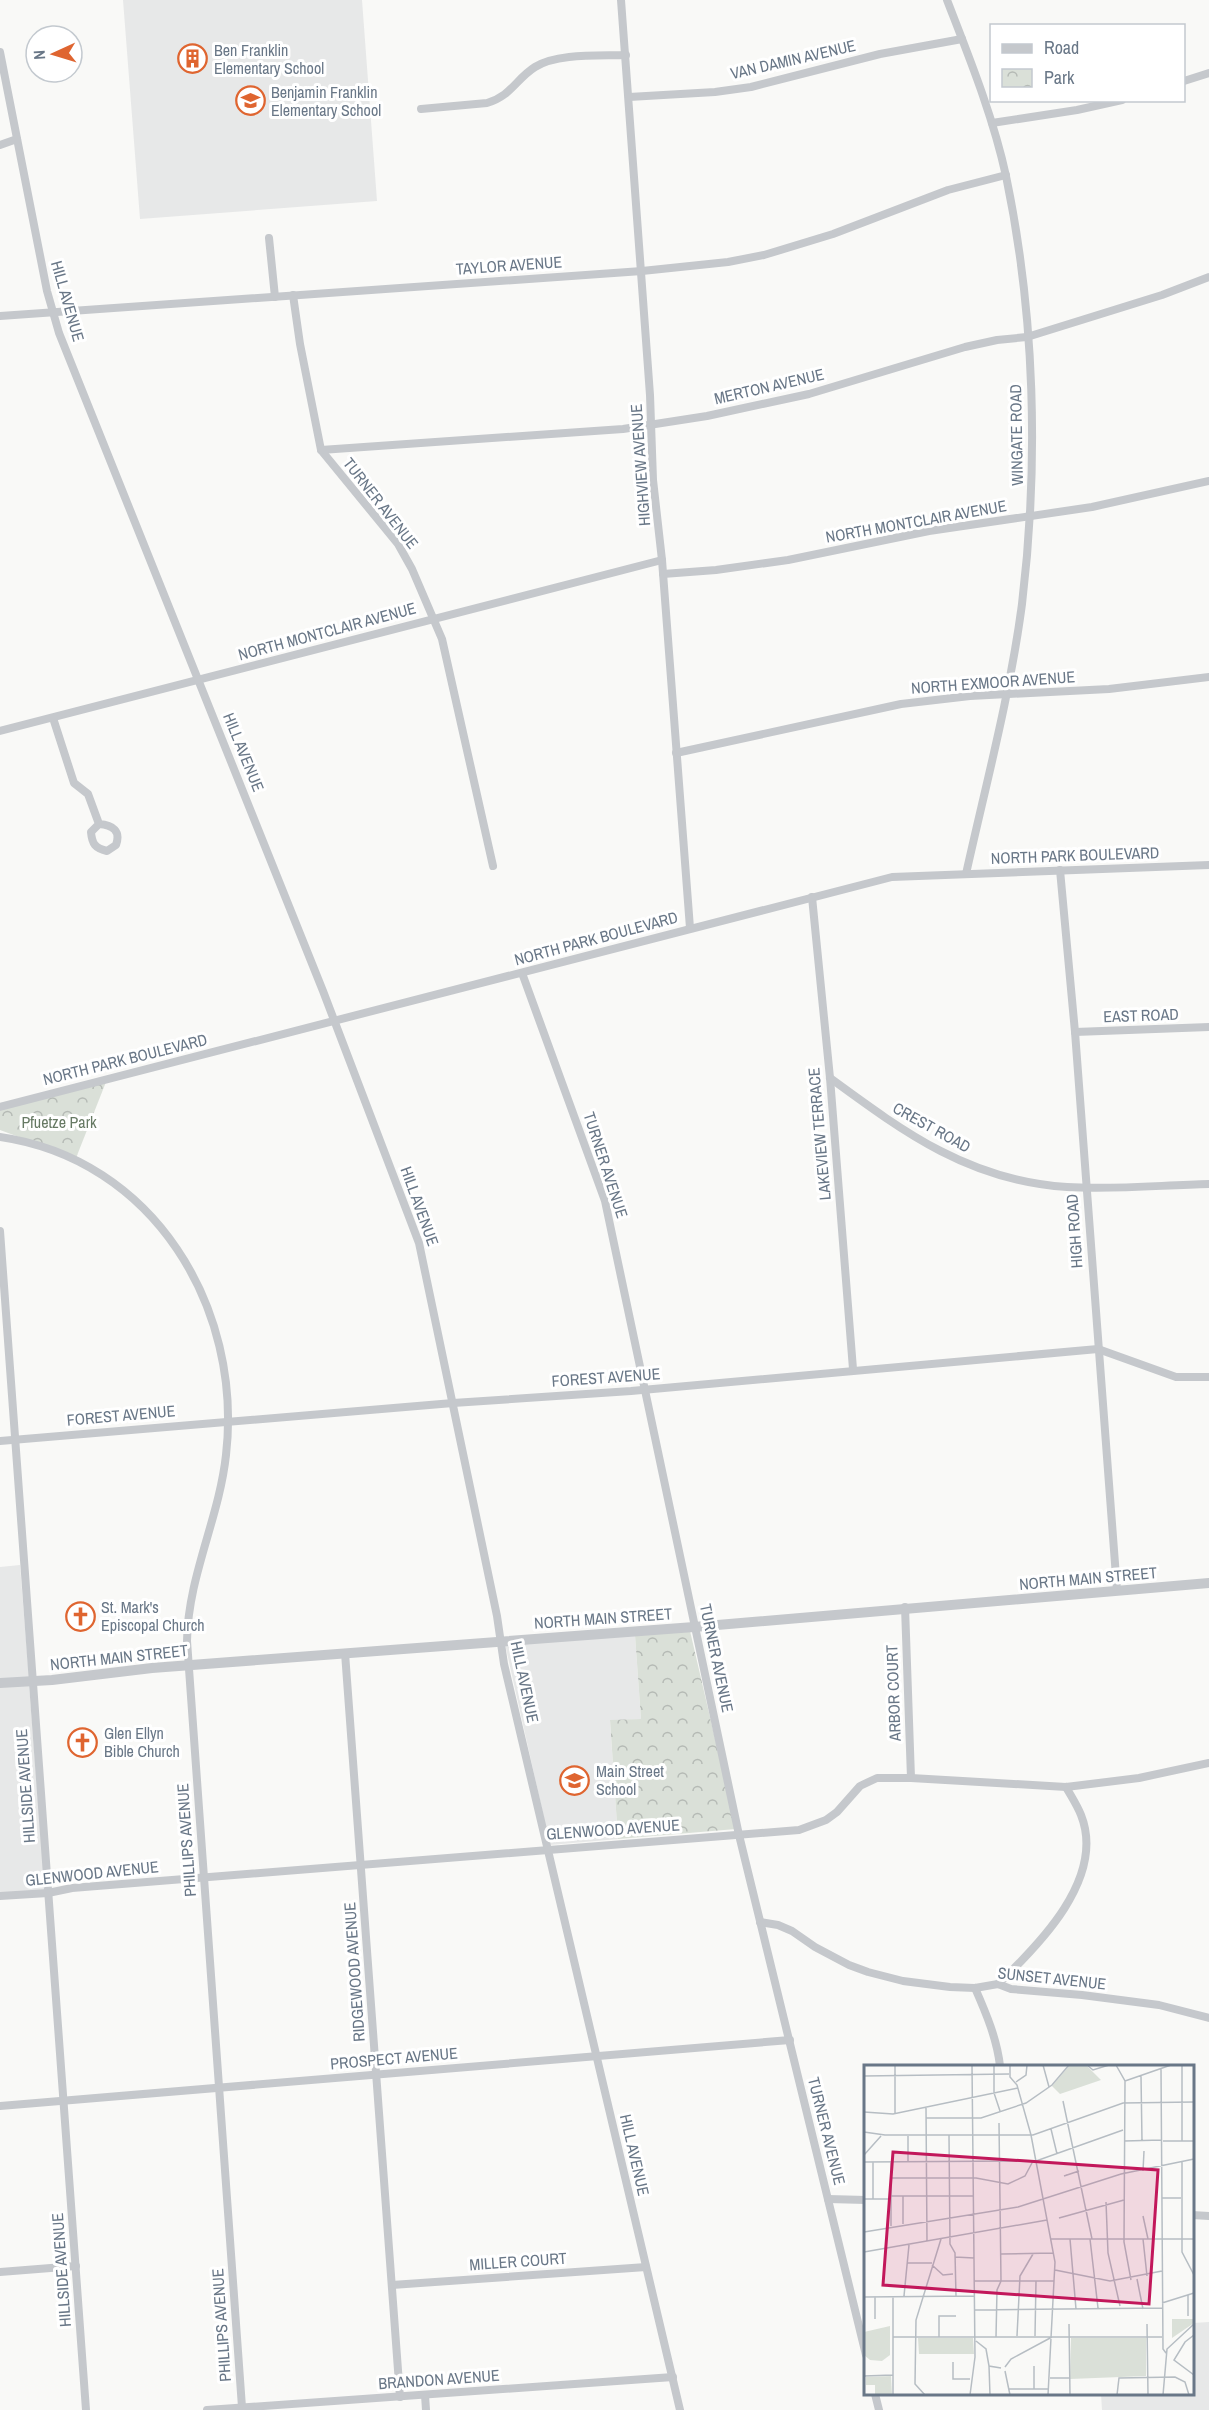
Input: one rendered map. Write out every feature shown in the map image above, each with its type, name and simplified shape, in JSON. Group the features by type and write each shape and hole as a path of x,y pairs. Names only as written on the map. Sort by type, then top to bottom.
{"street":[{"name":"HIGHVIEW AVENUE","path":"621,0 642,271 653,480 662,560 690,928"},
{"name":"WINGATE ROAD","path":"947,0 992,123 1006,175 1018,253 1027,336 1031,423 1031,517 1022,605 1006,695 966,874"},
{"name":"VAN DAMIN AVENUE","path":"629,97 715,92 751,87 880,54 962,39"},
{"name":"HILL AVENUE","path":"0,52 59,333 199,680 420,1243 501,1640 504,1665 680,2410"},
{"path":"421,109 498,100 507,95 536,67 554,59 626,55"},
{"path":"1185,81 1209,73"},
{"path":"992,123 1113,102"},
{"path":"0,145 17,139"},
{"name":"TAYLOR AVENUE","path":"0,316 642,271 717,263 764,255 833,234 948,190 1006,175"},
{"path":"269,238 275,297"},
{"name":"MERTON AVENUE","path":"321,450 623,429 775,402 965,347 1027,336 1162,295 1209,277"},
{"name":"TURNER AVENUE","path":"294,295 300,344 321,450 398,544 412,569 442,639 493,866"},
{"name":"NORTH MONTCLAIR AVENUE","path":"663,574 765,563 928,531 1092,507 1209,481"},
{"name":"NORTH MONTCLAIR AVENUE","path":"0,731 662,560"},
{"name":"NORTH EXMOOR AVENUE","path":"676,753 901,704 941,699 1109,689 1209,677"},
{"path":"53,718 74,783 88,794 99,824"},
{"name":"NORTH PARK BOULEVARD","path":"0,1107 892,877 1209,865"},
{"name":"HIGH ROAD","path":"1060,870 1075,1032 1117,1590"},
{"name":"LAKEVIEW TERRACE","path":"812,897 830,1078 853,1369"},
{"name":"TURNER AVENUE","path":"522,973 605,1201 740,1835 864,2347"},
{"name":"EAST ROAD","path":"1075,1032 1209,1027"},
{"name":"CREST ROAD","path":"830,1078 912,1137 965,1163 1018,1180 1068,1187 1209,1184"},
{"name":"PHILLIPS AVENUE","path":"0,1137 24,1140 92,1170 137,1201 165,1232 195,1277 214,1324 224,1371 229,1421 221,1488 202,1549 189,1607 189,1665 242,2408"},
{"name":"HILLSIDE AVENUE","path":"0,1231 86,2410"},
{"name":"FOREST AVENUE","path":"0,1441 453,1403 644,1390 853,1369 1098,1349 1176,1377 1209,1377"},
{"name":"NORTH MAIN STREET","path":"0,1683 189,1665 694,1627 905,1607 1209,1583"},
{"name":"ARBOR COURT","path":"905,1607 911,1778"},
{"name":"RIDGEWOOD AVENUE","path":"345,1653 400,2397"},
{"name":"GLENWOOD AVENUE","path":"0,1896 361,1864 799,1830 814,1826 837,1812 860,1786 878,1778 1065,1787 1139,1778 1209,1763"},
{"path":"998,1984 1047,1934 1072,1894 1080,1876 1087,1843 1084,1823 1065,1787"},
{"name":"SUNSET AVENUE","path":"760,1922 785,1928 834,1958 868,1972 903,1981 950,1988 975,1988 998,1984 1011,1989 1082,1995 1159,2006 1209,2018"},
{"path":"975,1988 991,2027 1000,2065"},
{"name":"PROSPECT AVENUE","path":"0,2106 790,2040"},
{"path":"828,2199 864,2200"},
{"path":"1194,2215 1209,2216"},
{"path":"0,2272 76,2266"},
{"name":"MILLER COURT","path":"392,2285 646,2267"},
{"name":"BRANDON AVENUE","path":"207,2410 673,2378"},
{"path":"424,2395 426,2410"},
{"path":"875,2395 879,2410"}],"shaded area":[{"name":"Benjamin Franklin Elementary School","path":"123,0 362,0 377,201 140,219"},
{"path":"20,1565 29,1678 0,1680 0,1567"},
{"name":"Main Street School","path":"635,1635 641,1719 610,1721 618,1839 550,1845 505,1644"},
{"path":"29,1684 45,1890 0,1894 0,1686"},
{"path":"1209,2322 1209,2410 1102,2410 1101,2395 1194,2395 1194,2323"}],"green space":[{"name":"Pfuetze Park","path":"106,1082 76,1158 0,1130 0,1109"},
{"path":"690,1631 736,1829 618,1839 610,1720 641,1719 635,1635"}],"place":[{"name":"Ben Franklin Elementary School","path":"193,59"},
{"name":"Benjamin Franklin Elementary School","path":"250,101"},
{"name":"St. Mark's Episcopal Church","path":"80,1616"},
{"name":"Glen Ellyn Bible Church","path":"83,1742"},
{"name":"Main Street School","path":"575,1780"}]}
